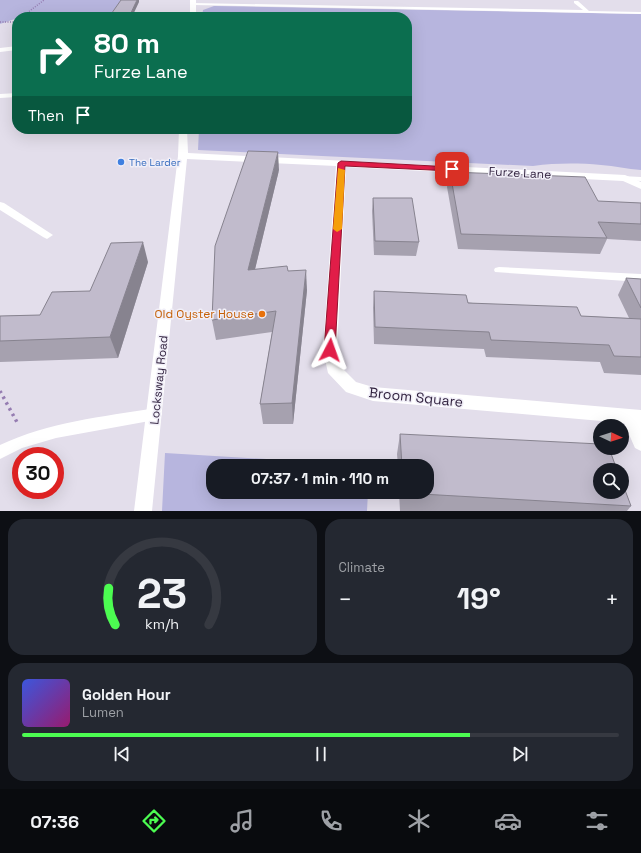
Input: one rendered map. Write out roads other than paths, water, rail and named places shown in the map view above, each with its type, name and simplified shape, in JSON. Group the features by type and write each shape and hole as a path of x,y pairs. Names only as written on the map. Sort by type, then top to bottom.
{"street":[{"path":"0,50 12,49"},
{"path":"0,96 12,95"},
{"name":"Locksway Road","path":"143,511 183,156 183,134"},
{"name":"Furze Lane","path":"183,156 625,178"},
{"name":"Broom Square","path":"341,163 330,350 333,369 351,387 373,394 635,417"},
{"path":"625,178 641,186"},
{"path":"0,205 47,235"},
{"path":"635,417 641,443"}],"lane":[{"path":"193,2 641,13"},
{"path":"576,2 588,12"},
{"name":"Furze Lane","path":"625,178 641,178"},
{"path":"499,270 641,278"},
{"path":"0,452 28,440 52,433 155,414"}],"place":[{"name":"The Larder","path":"121,162"},
{"name":"Old Oyster House","path":"262,314"}]}
